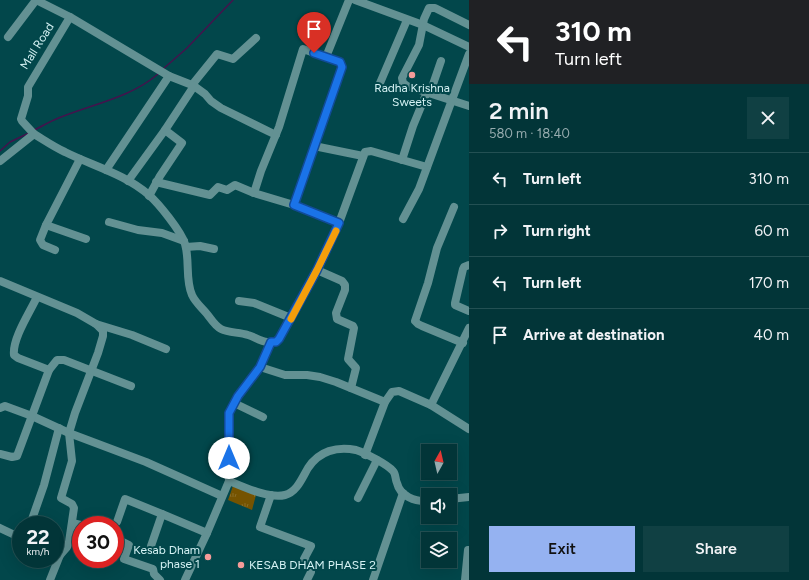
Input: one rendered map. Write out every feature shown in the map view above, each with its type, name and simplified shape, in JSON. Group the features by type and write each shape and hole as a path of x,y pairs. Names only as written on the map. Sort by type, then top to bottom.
{"street":[{"path":"8,37 36,0"},
{"name":"Mall Road","path":"33,133 22,122 21,116 26,102 28,87 70,17 36,0"},
{"path":"326,57 349,0"},
{"path":"355,0 423,25 469,48"},
{"path":"469,25 432,7 429,8 423,25 419,45 402,78 402,83 407,86 469,106"},
{"path":"70,17 166,75 193,86 205,94 216,105 276,135"},
{"path":"380,83 407,20"},
{"path":"128,181 165,130 193,86 217,54 233,59 256,38"},
{"path":"254,193 261,171 276,135 303,49 340,62 342,67 294,205"},
{"path":"404,219 419,189 469,54"},
{"path":"402,160 413,126 425,101 441,60"},
{"path":"106,170 166,75"},
{"path":"149,196 156,182 182,143 165,130"},
{"path":"0,161 33,133 65,152 106,170 135,185 162,209 180,232 188,253 190,289 198,304 221,329 246,334 261,341 271,342 276,342 279,339 317,270 339,223 365,152 368,150 427,167"},
{"path":"314,146 363,156"},
{"path":"55,250 43,245 40,240 46,225 80,159"},
{"path":"156,182 210,195 218,187 227,190 234,185 254,193 294,205 339,223"},
{"path":"454,207 437,248 428,283 415,320 422,326 463,343"},
{"path":"109,222 138,230 162,233 185,244 214,249"},
{"path":"46,225 86,239"},
{"path":"469,265 463,269 454,304 469,311"},
{"path":"317,270 342,281 346,285 336,316 339,321 354,328 348,359 356,368 351,388"},
{"path":"0,281 37,298 78,313 96,324 103,331 103,336 92,371 70,433 72,461 61,498 74,506 73,516"},
{"path":"37,298 19,334 14,347 14,355 49,370"},
{"path":"239,301 254,303 291,318"},
{"path":"96,324 132,335 166,349"},
{"path":"431,405 463,343 469,328"},
{"path":"261,341 264,358"},
{"path":"185,580 229,481 229,413 238,396 260,367 271,342"},
{"path":"0,454 12,457 17,456 49,370 58,360 64,360 131,386"},
{"path":"260,367 285,375 308,375 320,377 385,402"},
{"path":"365,455 385,402 392,392 399,391 431,405 469,429"},
{"path":"234,403 263,417"},
{"path":"1,406 32,416 70,433 146,462 222,496"},
{"path":"33,516 44,485 59,428"},
{"path":"229,481 260,493 285,495 295,490 308,468 316,458 327,451 340,448 357,451 389,467 395,473 400,491 414,499 421,500"},
{"path":"358,498 377,460"},
{"path":"373,580 402,493"},
{"path":"272,495 260,527 310,546 304,559 311,567 311,572 307,580"},
{"path":"457,498 469,497"},
{"path":"119,516 125,498 207,533"},
{"path":"151,546 162,514"},
{"path":"64,549 67,547 72,523"},
{"path":"0,528 12,534"},
{"path":"124,542 129,545 124,559 153,569 154,574 160,580"},
{"path":"465,580 468,550"},
{"path":"50,580 53,568"}],"green space":[{"path":"233,486 256,495 252,510 228,500"}],"waterway":[{"path":"163,69 187,48 233,0"},
{"path":"34,130 51,121 121,96 147,83 158,74"},
{"path":"0,151 10,142 29,133"}],"slow traffic":[{"path":"291,319 336,231"}],"place":[{"name":"Radha Krishna Sweets","path":"412,75"},
{"name":"Kesab Dham phase 1","path":"208,557"},
{"name":"KESAB DHAM PHASE 2","path":"241,565"}],"route":[{"path":"229,458 229,413 238,396 260,367 271,342 276,342 279,339 317,270 339,223 294,205 342,67 340,62 314,53"}]}
